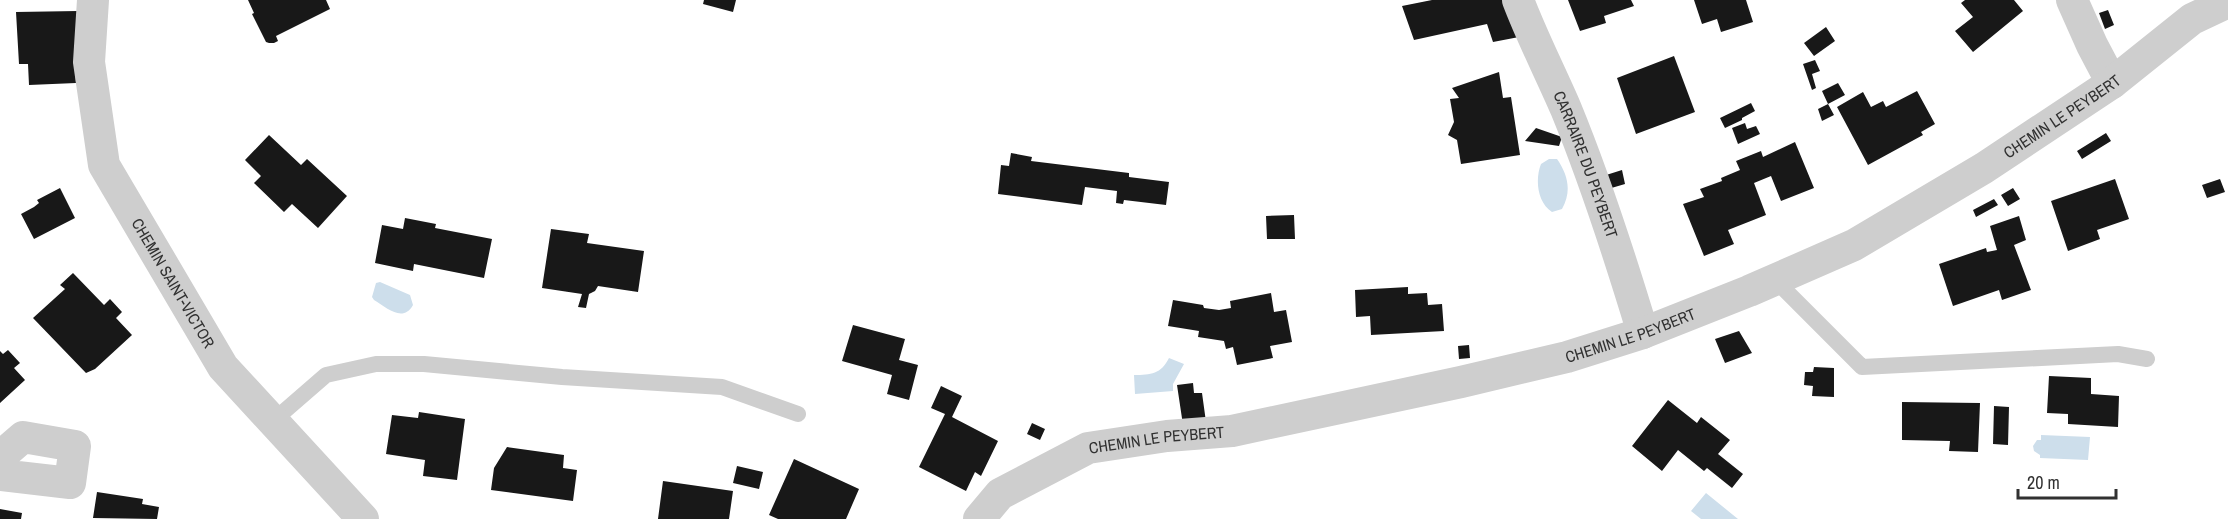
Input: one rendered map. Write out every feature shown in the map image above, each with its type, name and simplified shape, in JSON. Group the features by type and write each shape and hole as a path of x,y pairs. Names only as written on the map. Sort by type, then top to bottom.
{"street":[{"name":"CHEMIN SAINT-VICTOR","path":"93,0 89,62 104,165 223,367 363,519"},
{"name":"CARRAIRE DU PEYBERT","path":"1518,0 1566,109 1617,246 1643,333"},
{"path":"2072,0 2112,82"},
{"name":"CHEMIN LE PEYBERT","path":"979,519 1000,494 1088,448 1167,436 1232,431 1567,357 1643,333 1775,280 1854,245 1984,168 2112,82 2192,20 2228,2"},
{"path":"0,457 23,437 75,446 70,483 0,475"}],"lane":[{"path":"1775,280 1862,367 2118,354 2147,358"},
{"path":"273,421 326,375 376,364 424,364 562,377 722,387 798,414"}],"water":[{"path":"1549,159 1557,159 1564,171 1568,189 1562,209 1552,212 1540,196 1538,183 1541,164"},
{"path":"380,282 410,295 413,305 409,310 405,313 395,312 374,300 372,297 376,283"},
{"path":"1169,358 1184,364 1173,384 1173,391 1135,394 1134,375 1155,372 1163,367"},
{"path":"2041,435 2090,437 2088,460 2040,458 2033,446 2037,440 2041,440"},
{"path":"1706,493 1738,519 1701,519 1691,511"}],"building":[{"path":"248,0 326,0 330,9 276,36 278,41 269,43 266,42 252,14 254,13"},
{"path":"704,0 736,0 733,12 703,4"},
{"path":"1432,0 1507,0 1519,37 1493,42 1487,24 1414,40 1402,6"},
{"path":"1568,0 1631,0 1634,6 1604,16 1606,23 1580,31"},
{"path":"1694,0 1746,0 1753,22 1721,32 1717,19 1702,24"},
{"path":"1965,0 2014,0 2023,11 1973,52 1955,31 1973,17 1961,3"},
{"path":"2108,10 2114,25 2105,29 2099,13"},
{"path":"78,11 76,83 29,85 28,64 19,64 16,12"},
{"path":"1826,27 1835,41 1814,56 1804,43"},
{"path":"1674,56 1695,112 1636,134 1617,78"},
{"path":"1815,60 1820,71 1812,74 1816,88 1812,90 1803,64"},
{"path":"1499,72 1503,98 1511,97 1520,155 1461,164 1457,140 1448,135 1454,122 1450,99 1459,98 1452,88"},
{"path":"1838,83 1845,95 1828,104 1822,91"},
{"path":"1917,91 1935,124 1921,132 1923,135 1868,165 1837,107 1863,92 1871,107 1883,101 1886,107"},
{"path":"1751,103 1755,111 1725,128 1720,118"},
{"path":"1828,104 1834,115 1822,121 1818,109"},
{"path":"1745,123 1747,129 1756,126 1760,134 1738,144 1732,128"},
{"path":"1536,128 1562,137 1559,146 1525,141"},
{"path":"2106,133 2111,141 2082,159 2077,151"},
{"path":"269,135 301,165 307,159 347,196 318,228 292,204 284,212 254,183 261,176 245,160"},
{"path":"1795,142 1814,188 1781,201 1771,176 1754,183 1766,215 1728,230 1734,244 1704,256 1683,204 1704,197 1700,189 1722,181 1721,178 1740,170 1736,161 1761,151 1763,157"},
{"path":"1011,153 1032,157 1031,161 1129,173 1129,177 1169,182 1166,205 1124,200 1123,204 1116,203 1117,191 1085,187 1082,205 998,194 1001,165 1009,166"},
{"path":"1622,170 1625,184 1608,189 1603,176"},
{"path":"2115,179 2129,219 2097,230 2100,239 2068,251 2051,201"},
{"path":"2220,179 2225,192 2207,198 2202,185"},
{"path":"60,188 75,218 34,239 21,214 39,203 37,200"},
{"path":"2013,188 2020,199 2008,206 2001,195"},
{"path":"1994,199 1998,205 1976,217 1973,210"},
{"path":"1294,215 1295,239 1267,239 1266,216"},
{"path":"2019,216 2026,240 2014,245 2031,290 2002,300 1999,290 1953,306 1939,264 1986,248 1987,252 1997,250 1990,226"},
{"path":"405,218 436,224 435,228 492,239 484,278 414,264 413,271 375,263 382,225 403,229"},
{"path":"551,229 589,234 587,243 644,251 638,292 598,286 589,294 586,308 578,307 582,294 542,288"},
{"path":"73,273 104,305 110,299 122,312 116,318 132,335 95,369 86,373 33,318 65,289 60,285"},
{"path":"1408,287 1408,294 1427,293 1428,305 1442,304 1444,331 1371,335 1370,316 1356,317 1355,290"},
{"path":"1271,293 1274,312 1286,310 1292,342 1270,346 1273,358 1237,365 1233,347 1226,349 1224,341 1198,337 1199,331 1168,326 1173,300 1219,310 1231,308 1230,301"},
{"path":"853,325 905,339 899,360 918,365 909,400 887,394 892,375 842,361"},
{"path":"1739,331 1752,353 1725,363 1715,339"},
{"path":"1469,345 1470,358 1459,359 1458,346"},
{"path":"8,350 20,363 14,368 25,380 0,403 0,351 3,354"},
{"path":"1814,367 1834,368 1834,397 1812,396 1813,386 1804,385 1805,372 1813,372"},
{"path":"2049,376 2091,378 2091,394 2119,396 2118,427 2068,424 2068,414 2047,413"},
{"path":"1193,383 1194,393 1202,393 1206,422 1183,425 1177,385"},
{"path":"941,386 962,396 952,417 998,441 981,476 975,472 966,491 919,467 945,414 931,408"},
{"path":"1668,400 1697,423 1701,417 1730,440 1718,454 1743,474 1732,488 1707,468 1704,471 1678,450 1662,471 1632,446"},
{"path":"1902,402 1980,403 1978,452 1949,451 1950,441 1902,440"},
{"path":"1994,406 2009,407 2008,445 1993,444"},
{"path":"419,412 465,419 457,480 423,476 425,460 386,454 392,415 418,418"},
{"path":"1032,423 1045,429 1040,440 1027,434"},
{"path":"507,447 564,455 563,468 577,470 573,501 491,490 494,468"},
{"path":"794,459 859,489 846,519 778,519 769,515"},
{"path":"737,466 763,472 759,489 733,483"},
{"path":"663,481 733,491 729,519 658,519"},
{"path":"97,492 143,499 142,504 159,507 157,519 93,518"},
{"path":"0,509 22,513 21,519 0,519"}]}
